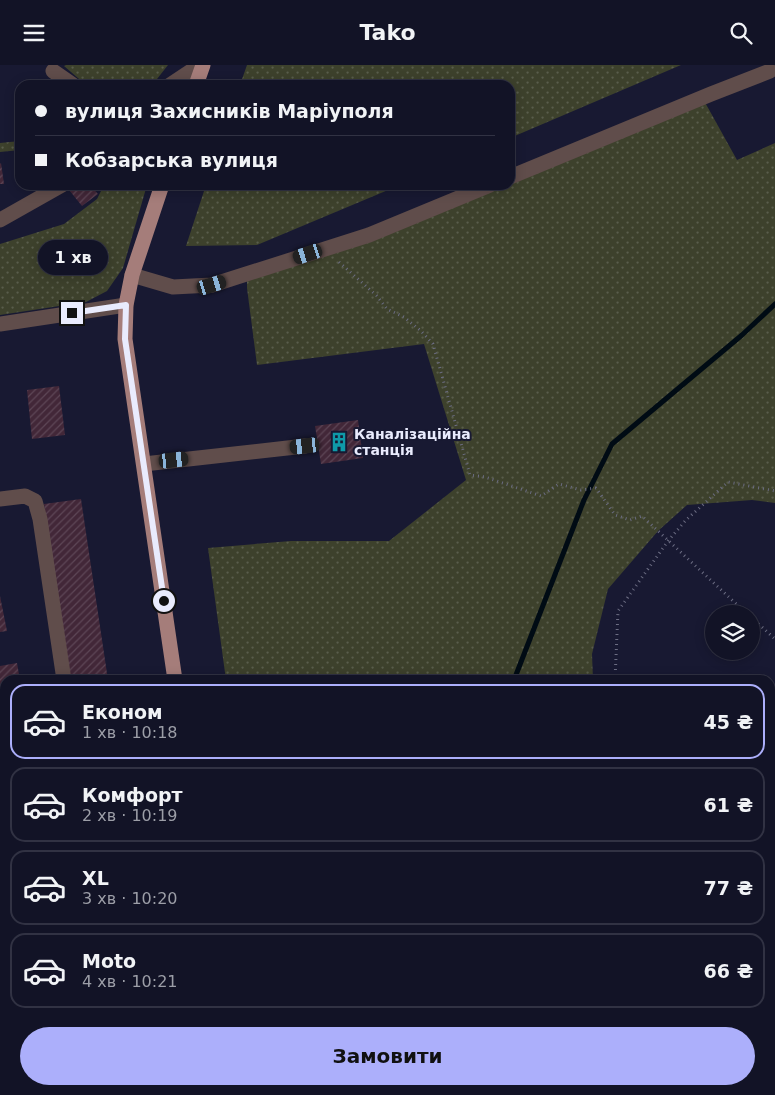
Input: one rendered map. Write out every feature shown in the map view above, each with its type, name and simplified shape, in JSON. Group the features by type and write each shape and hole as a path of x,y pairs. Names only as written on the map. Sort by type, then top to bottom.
{"main road":[{"path":"197,80 201,65"},
{"path":"160,190 132,275 126,305 125,339 174,675"}],"street":[{"path":"178,80 201,65"},
{"path":"53,71 66,80"},
{"path":"515,175 770,71"},
{"path":"0,220 53,190"},
{"path":"132,275 173,287 212,285 369,235 478,190"},
{"path":"0,324 126,305"},
{"path":"144,463 305,446"},
{"path":"0,499 25,496 35,501 40,519 63,675"}],"path":[{"path":"324,249 377,296 388,309 404,317 433,344 470,475 485,477 541,496 559,484 581,491 596,487 615,515 630,520 642,516 737,605"},
{"path":"615,675 618,611 668,541 686,520 728,482 775,491"},
{"path":"760,625 775,639"}],"green space":[{"path":"168,65 156,80 80,80 64,66"},
{"path":"247,65 681,65 515,136 515,80 242,80"},
{"path":"702,97 737,160 775,143 775,503 752,500 687,505 658,531 608,589 592,654 593,675 225,675 208,548 291,541 389,541 466,480 424,344 257,365 247,288 247,274 476,190 515,190 515,175"},
{"path":"15,142 15,150 0,152 0,143"},
{"path":"102,190 146,190 123,268 107,291 86,302 0,315 0,244 64,224 97,199"},
{"path":"204,190 388,190 257,245 186,246"}],"building":[{"path":"1,163 4,184 0,184"},
{"path":"69,190 94,190 98,194 82,206"},
{"path":"59,386 65,435 32,439 27,390"},
{"name":"Каналізаційна станція","path":"358,420 363,458 321,464 315,426"},
{"path":"81,499 107,675 69,675 44,504"},
{"path":"0,596 7,631 0,632"},
{"path":"17,663 19,675 0,675 0,666"}],"waterway":[{"path":"516,675 584,500 612,444 742,335 775,304"}],"place":[{"name":"Каналізаційна станція","path":"339,442"}],"route":[{"path":"72,313 126,305 125,339 164,601"}]}
